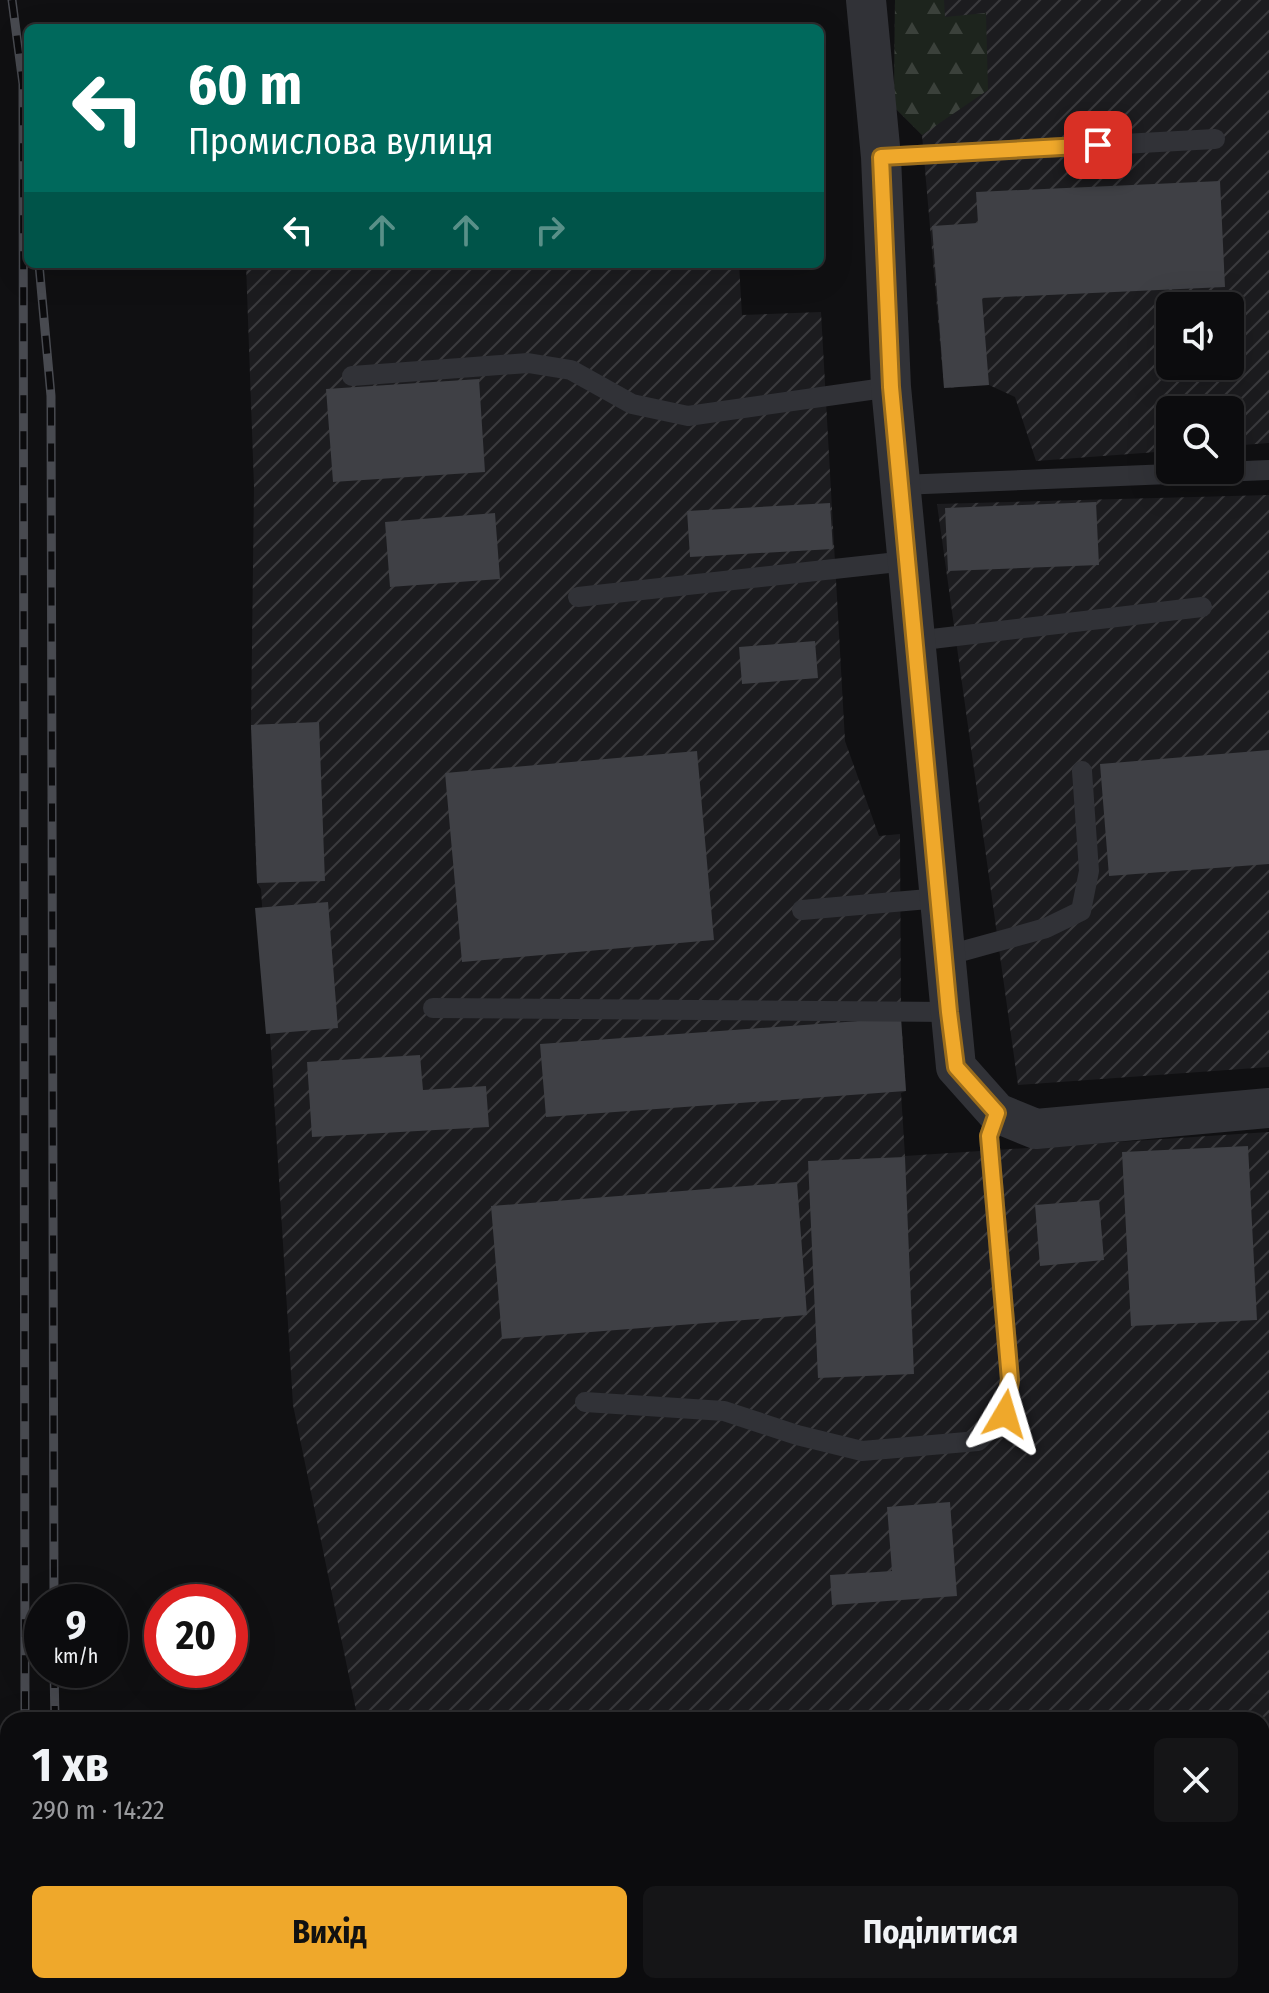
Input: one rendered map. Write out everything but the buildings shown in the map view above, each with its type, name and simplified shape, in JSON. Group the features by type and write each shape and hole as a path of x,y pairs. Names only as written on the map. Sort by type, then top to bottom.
{"street":[{"path":"866,0 881,157 891,387 956,1067 997,1113 1036,1129 1269,1108"}],"lane":[{"path":"881,157 1215,139"},
{"path":"352,376 528,363 571,370 632,404 688,416 891,387"},
{"path":"900,485 1269,470"},
{"path":"578,597 907,561"},
{"path":"915,641 1202,607"},
{"path":"945,956 1046,928 1081,911 1089,871 1082,771"},
{"path":"802,910 940,898"},
{"path":"433,1008 949,1012"},
{"path":"585,1402 724,1411 862,1451 978,1441 1005,1414 1010,1380 989,1136 997,1113"}],"shaded area":[{"path":"895,0 1269,0 1269,443 1244,445 1244,396 1156,396 1156,452 1036,461 1015,397 989,385 944,388 922,135 894,107"},
{"path":"246,268 739,268 742,315 821,312 845,741 879,836 900,834 901,1018 906,1091 901,1093 905,1156 1269,1132 1269,1712 356,1712 293,1405 261,889 257,883 251,725 254,487"},
{"path":"1269,495 1269,1067 1018,1085 937,504"}],"green space":[{"path":"895,0 944,0 945,17 986,13 988,90 922,135 894,107"}],"railway":[{"path":"12,0 23,84 25,1712"},
{"path":"39,268 51,396 54,1584"},
{"path":"54,1688 55,1712"}],"route":[{"path":"1005,1414 1010,1380 989,1136 997,1113 956,1067 949,1012 891,387 881,157 1098,145"}]}
